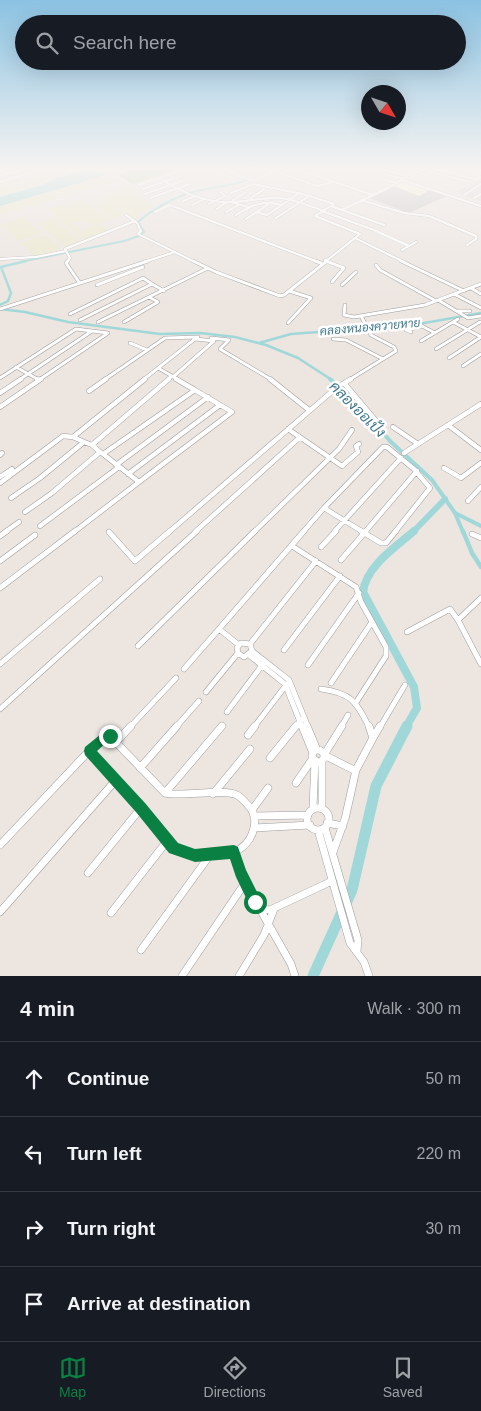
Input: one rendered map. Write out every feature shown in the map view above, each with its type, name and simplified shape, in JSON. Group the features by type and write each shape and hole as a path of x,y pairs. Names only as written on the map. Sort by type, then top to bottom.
{"street":[{"path":"126,215 135,221 141,231 138,234 208,268 278,296 289,291 321,263 360,235 359,232 315,216 317,215"},
{"path":"195,215 321,263"},
{"path":"252,215 247,218 256,220"},
{"path":"276,218 281,215"},
{"path":"333,215 409,246"},
{"path":"355,215 384,225"},
{"path":"412,215 432,217 476,236 476,239 468,244"},
{"path":"80,282 66,263 70,258 66,249 135,221"},
{"path":"356,238 464,291"},
{"path":"402,250 416,242"},
{"path":"0,259 36,257 67,252"},
{"path":"1,309 175,252"},
{"path":"325,260 344,268 332,282"},
{"path":"376,265 380,270 466,317 481,316"},
{"path":"97,285 143,267"},
{"path":"98,322 208,268"},
{"path":"119,270 126,274"},
{"path":"342,286 356,272"},
{"path":"339,275 349,278"},
{"path":"70,314 143,278 164,290"},
{"path":"80,320 152,284"},
{"path":"345,305 344,315 361,316 437,301 481,284"},
{"path":"471,288 481,294"},
{"path":"288,323 311,298 289,291"},
{"path":"454,294 481,308"},
{"path":"124,322 158,302 149,296"},
{"path":"458,312 470,311"},
{"path":"109,532 135,561 336,388 394,352 396,348 372,336 361,316"},
{"path":"421,341 458,319"},
{"path":"449,358 481,337 453,322"},
{"path":"436,349 480,322"},
{"path":"411,332 406,330 422,326 435,332"},
{"path":"0,378 76,329 108,333 0,407"},
{"path":"0,393 92,330"},
{"path":"90,391 169,336 184,336 229,340 220,349 273,381 309,410"},
{"path":"333,339 346,340 383,359"},
{"path":"73,436 193,340 214,341 92,445"},
{"path":"130,343 147,350"},
{"path":"463,366 481,354"},
{"path":"16,368 39,380"},
{"path":"0,588 232,412 158,368"},
{"path":"343,383 378,422"},
{"path":"25,512 102,453 195,390"},
{"path":"40,526 208,397"},
{"path":"404,453 481,404"},
{"path":"128,474 220,405"},
{"path":"448,425 481,450"},
{"path":"288,428 299,438 343,466 358,452 356,446 359,444"},
{"path":"393,428 418,444"},
{"path":"138,646 345,443 347,436 352,430"},
{"path":"0,483 63,436 73,436 92,445 140,483"},
{"path":"0,709 299,438"},
{"path":"10,498 40,478 84,442"},
{"path":"184,669 324,508 383,447 386,446 416,471 430,490 387,542 381,543 324,508"},
{"path":"321,547 400,458"},
{"path":"444,468 461,478 481,463"},
{"path":"0,477 12,469"},
{"path":"341,560 416,471"},
{"path":"468,501 481,487"},
{"path":"0,536 19,522"},
{"path":"472,534 481,538"},
{"path":"0,561 35,535"},
{"path":"292,546 356,587 361,602 386,647 387,653 355,704"},
{"path":"310,825 308,815 313,808 314,755 288,683 251,653 250,644 316,561"},
{"path":"284,650 340,576"},
{"path":"0,664 100,578"},
{"path":"308,666 359,593"},
{"path":"458,620 481,598"},
{"path":"407,632 450,609 458,620 481,664"},
{"path":"331,683 372,622"},
{"path":"219,629 239,645"},
{"path":"239,645 244,643 250,644"},
{"path":"206,692 238,653 239,645"},
{"path":"238,653 244,658 251,653"},
{"path":"227,712 264,663"},
{"path":"116,742 176,678"},
{"path":"248,735 288,683"},
{"path":"333,852 343,826 356,770 405,685"},
{"path":"321,689 344,693 355,704 374,738"},
{"path":"140,768 199,701"},
{"path":"314,755 320,762 348,715"},
{"path":"270,758 302,720"},
{"path":"166,793 222,726"},
{"path":"0,845 89,751 108,734 166,793 178,796 238,795 253,813 308,815"},
{"path":"214,794 250,749"},
{"path":"296,783 314,755 320,750 323,758 322,809 326,815 323,827 332,881 350,943 357,951 369,976"},
{"path":"89,751 141,808 174,848 186,854 200,856 234,852 248,842 254,828 253,813 268,788"},
{"path":"323,758 352,769"},
{"path":"0,912 116,780"},
{"path":"88,873 141,808"},
{"path":"313,808 322,809"},
{"path":"254,828 310,825 323,827 343,826"},
{"path":"323,827 345,892 358,940 357,951"},
{"path":"111,913 167,840"},
{"path":"234,852 245,883 291,964 295,976"},
{"path":"141,950 210,854"},
{"path":"260,909 264,911 274,908 332,881"},
{"path":"182,976 245,883"},
{"path":"239,976 264,935 274,908"}],"shaded area":[{"path":"53,215 103,215 111,220 93,226 85,220 74,223 82,230 75,232"},
{"path":"107,215 124,215 113,219"},
{"path":"127,215 140,215 135,221"},
{"path":"23,217 44,233 19,241 1,225"},
{"path":"53,218 83,242 66,248 38,223"},
{"path":"101,224 109,231 85,241 76,233"},
{"path":"45,235 60,248 56,252 36,256 21,243"}],"waterway":[{"path":"20,262 124,241 139,236 144,232 138,222 148,215"},
{"path":"0,305 8,301 11,293 1,267 26,261"},
{"name":"คลองออเป้ง","path":"0,309 25,312 68,322 160,334 200,333 235,337 266,345 298,358 332,380"},
{"name":"คลองหนองควายหาย","path":"259,343 291,334 413,325 481,313"},
{"name":"คลองออเป้ง","path":"330,379 359,405 390,441 432,480 455,513"},
{"path":"414,531 445,499"},
{"path":"455,513 481,526"},
{"name":"คลองออเป้ง","path":"455,513 463,532"},
{"path":"406,727 417,708 414,687 363,592 365,583 376,565 414,531"},
{"name":"คลองออเป้ง","path":"463,531 472,553 481,567"},
{"path":"313,976 352,890 376,786 407,726"}],"route":[{"path":"110,736 106,735 89,751 141,808 161,834 174,848 186,854 200,856 234,852 240,873 255,902"}]}
